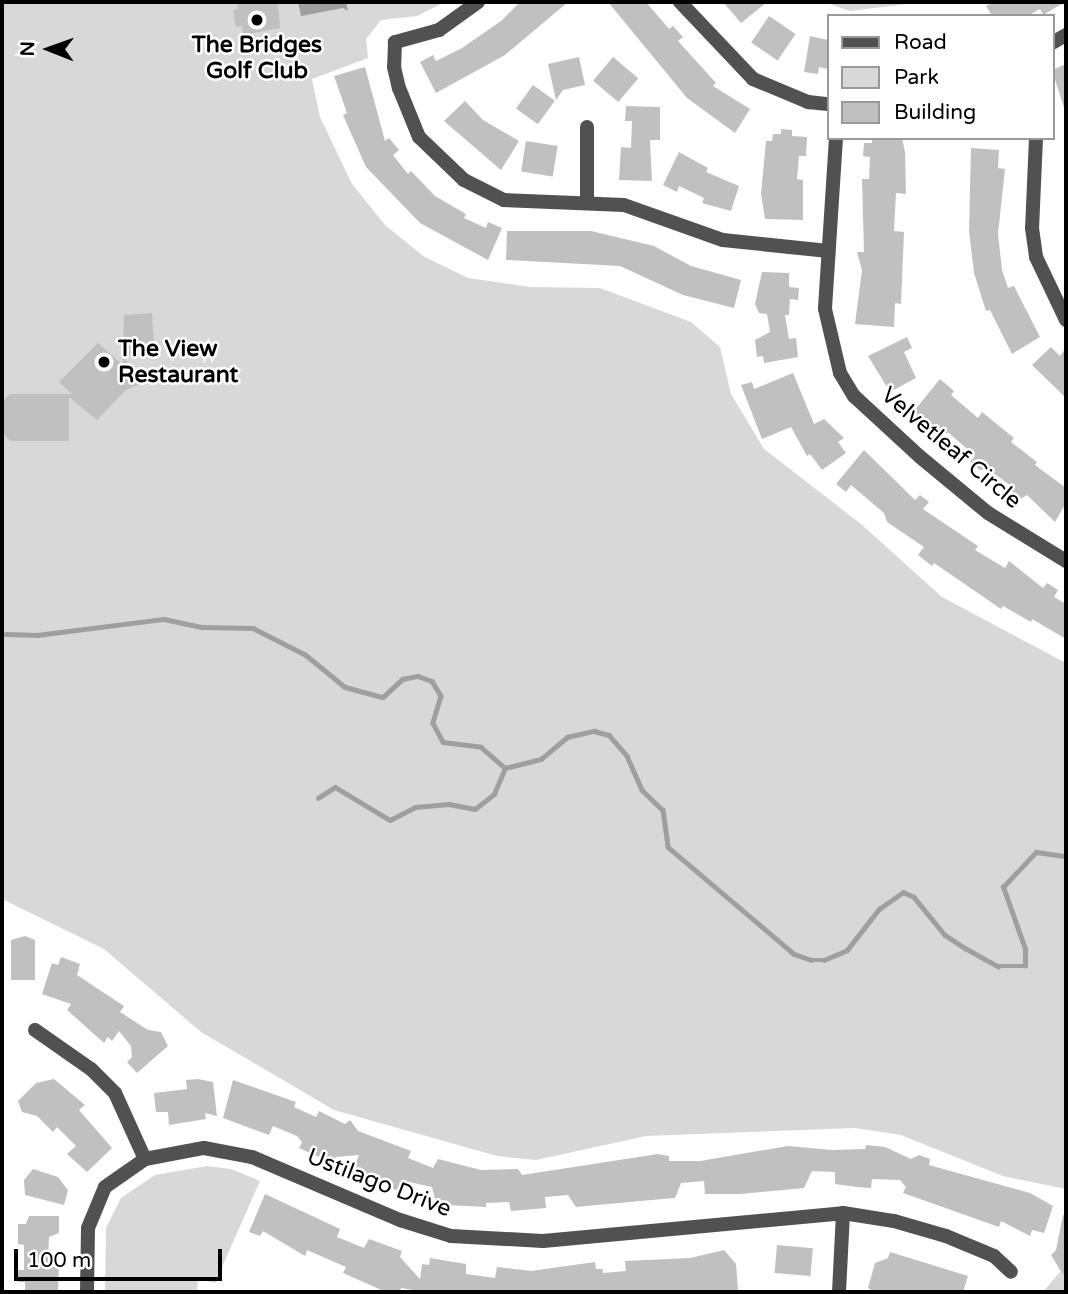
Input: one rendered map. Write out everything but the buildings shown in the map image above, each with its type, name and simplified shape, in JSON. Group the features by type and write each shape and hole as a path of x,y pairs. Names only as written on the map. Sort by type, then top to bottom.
{"street":[{"path":"478,2 439,30 396,42 394,66 399,88 419,138 464,180 504,200 587,201 652,212 723,240 828,251"},
{"path":"680,2 753,79 808,102 827,104"},
{"path":"587,127 587,201"},
{"name":"Velvetleaf Circle","path":"836,140 825,309 831,349 854,396 988,513 1066,561"},
{"path":"1036,140 1032,228 1036,257 1066,320"},
{"path":"35,1030 91,1069 115,1093 145,1159"},
{"name":"Ustilago Drive","path":"88,1292 88,1228 96,1202 118,1174 145,1159 204,1147 229,1150 400,1220 451,1236 492,1241 542,1241 843,1213 894,1221 946,1236 994,1256 1011,1272"},
{"path":"839,1292 843,1213"}],"green space":[{"name":"The Bridges Golf Club","path":"2,2 445,2 417,16 381,20 366,39 368,58 312,79 320,117 352,184 385,225 423,256 468,278 530,287 600,288 691,322 720,347 731,394 764,449 861,524 942,597 1066,663 1066,1189 1003,1176 901,1135 855,1128 646,1136 536,1160 497,1156 334,1110 201,1032 104,949 2,899"},
{"path":"824,2 924,2 850,11"},
{"path":"207,1166 231,1169 260,1181 215,1283 198,1279 197,1292 105,1292 106,1228 121,1198 155,1175"},
{"path":"1066,1267 1066,1292 1043,1292 1058,1274"}],"shaded area":[{"path":"298,2 346,2 348,11 343,8 301,16"}],"waterway":[{"path":"6,634 37,635 164,619 202,627 253,628 306,655 345,687 383,697 402,679 418,676 432,681 441,696 433,723 443,742 481,747 505,768"},
{"path":"505,768 541,759 567,737 594,731 609,735 627,756 642,790 663,810 668,847 794,954 811,960 824,960 847,950 879,909 903,892 914,897 945,935 965,948 998,966 1025,966 1025,949 1003,887 1036,852 1066,856"},
{"path":"318,798 335,787 390,820 415,807 449,804 475,809 494,794 505,768"}],"place":[{"name":"The Bridges Golf Club","path":"257,20"},
{"name":"The View Restaurant","path":"104,362"}]}
